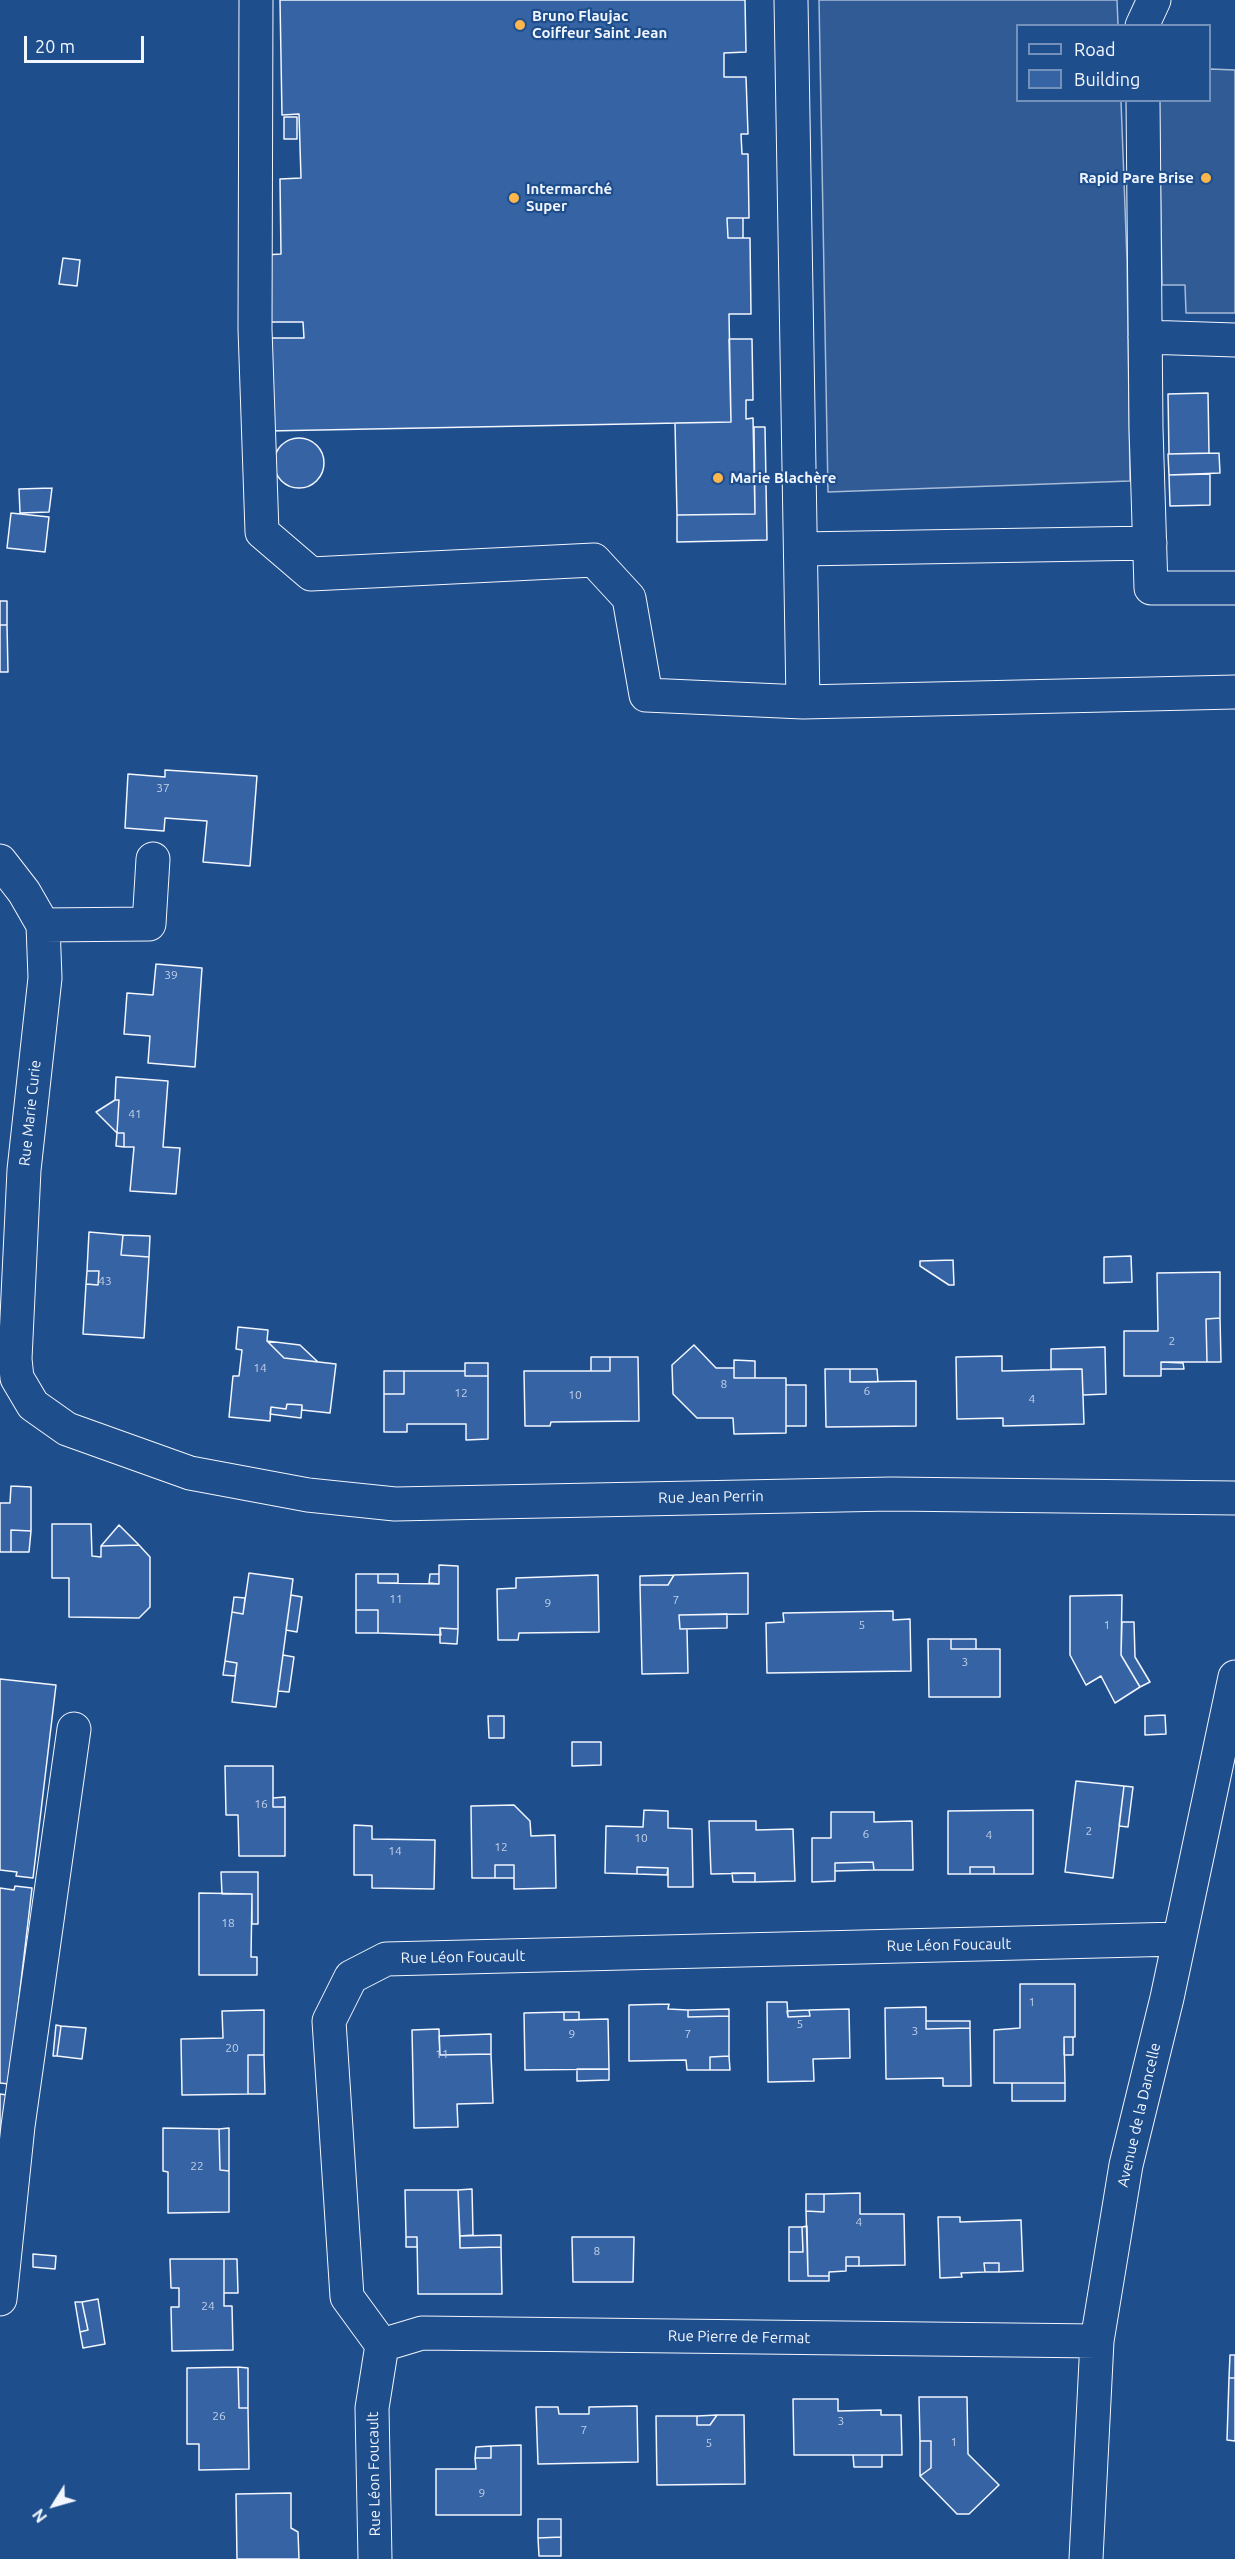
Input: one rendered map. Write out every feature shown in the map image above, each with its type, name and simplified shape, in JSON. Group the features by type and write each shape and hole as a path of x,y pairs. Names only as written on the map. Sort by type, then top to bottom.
{"street":[{"path":"256,0 255,329 262,532 311,574 594,560 629,598 646,695 803,702 1235,692"},
{"path":"791,0 803,702"},
{"path":"1142,24 1154,0"},
{"path":"1143,102 1145,337 1151,588 1235,588"},
{"path":"1145,337 1235,340"},
{"path":"801,549 1150,543"},
{"path":"43,925 149,924 153,859"},
{"name":"Rue Marie Curie","path":"0,861 24,892 43,925 45,978 24,1170 15,1359 8,1380 33,1406 67,1430 190,1473"},
{"name":"Rue Jean Perrin","path":"190,1473 308,1495 395,1504 891,1494 1235,1498"},
{"name":"Avenue de la Dancelle","path":"1086,2559 1097,2341 1126,2165 1167,1998 1235,1677"},
{"path":"0,2299 18,2126 74,1729"},
{"name":"Rue Léon Foucault","path":"375,2559 372,2408 382,2345 347,2297 329,2021 351,1977 386,1959 1178,1939"},
{"name":"Rue Pierre de Fermat","path":"382,2345 422,2333 1097,2341"}],"shaded area":[{"path":"819,0 1117,0 1118,24 1016,24 1016,102 1121,102 1127,260 1130,481 828,492"},
{"path":"1211,69 1235,70 1235,313 1186,313 1185,285 1162,285 1159,102 1211,102"}],"building":[{"name":"Intermarché Super","path":"280,0 745,0 746,52 724,53 724,77 746,77 748,134 741,134 742,154 748,154 749,218 727,218 728,238 750,238 751,314 729,314 731,422 268,431 267,338 304,338 303,322 267,322 265,255 281,254 280,179 301,178 299,114 282,115"},
{"path":"284,117 297,117 297,139 284,139"},
{"path":"727,218 743,218 743,238 728,238"},
{"path":"63,258 80,260 77,286 59,284"},
{"path":"729,339 752,339 753,400 746,400 746,419 753,418 755,514 677,515 675,423 731,422"},
{"path":"1208,393 1209,453 1169,454 1168,394"},
{"path":"754,427 765,427 767,540 677,542 677,515 755,514"},
{"path":"299,438 317,445 324,463 317,481 299,488 281,481 274,463 281,445"},
{"path":"1219,453 1220,473 1169,475 1168,454"},
{"path":"1210,474 1210,505 1170,506 1169,475"},
{"path":"52,488 49,512 20,513 19,489"},
{"path":"11,513 49,517 45,552 7,548"},
{"path":"0,601 7,601 7,625 0,625"},
{"path":"0,625 7,625 8,672 0,672"},
{"path":"165,770 257,776 250,866 203,862 207,821 165,818 164,831 125,828 128,774 165,777"},
{"path":"156,964 202,968 195,1067 148,1063 150,1036 124,1034 127,993 153,995"},
{"path":"116,1077 168,1081 163,1147 180,1148 176,1194 130,1191 134,1147 124,1147 124,1133 117,1133 119,1100 115,1100"},
{"path":"115,1100 119,1100 117,1133 96,1112"},
{"path":"117,1133 124,1133 124,1147 116,1146"},
{"path":"89,1232 123,1235 121,1255 149,1257 144,1338 83,1334 86,1284 98,1285 99,1271 87,1271"},
{"path":"123,1235 150,1236 149,1257 121,1255"},
{"path":"1131,1256 1132,1282 1104,1283 1104,1257"},
{"path":"953,1260 954,1285 949,1285 920,1266 920,1261"},
{"path":"87,1271 99,1271 98,1285 86,1284"},
{"path":"1220,1272 1220,1318 1206,1319 1207,1362 1161,1362 1161,1376 1124,1376 1124,1331 1158,1331 1157,1273"},
{"path":"1220,1318 1221,1362 1207,1362 1206,1319"},
{"path":"238,1327 268,1330 267,1341 284,1358 336,1364 330,1413 302,1410 302,1405 287,1404 286,1409 271,1407 270,1421 229,1417 233,1376 239,1376 242,1350 236,1349"},
{"path":"267,1341 300,1345 318,1362 284,1358"},
{"path":"694,1345 716,1368 734,1368 734,1378 786,1378 786,1433 734,1434 733,1418 697,1418 673,1394 672,1365"},
{"path":"1105,1347 1106,1394 1083,1395 1082,1369 1051,1369 1051,1349"},
{"path":"1002,1356 1002,1371 1082,1369 1084,1424 1003,1426 1003,1418 957,1419 956,1357"},
{"path":"591,1357 610,1357 610,1371 591,1371"},
{"path":"610,1357 638,1357 639,1421 551,1422 550,1426 525,1426 524,1371 610,1371"},
{"path":"734,1360 755,1361 755,1378 734,1378"},
{"path":"1161,1362 1183,1363 1184,1369 1161,1369"},
{"path":"465,1363 488,1363 488,1376 465,1376"},
{"path":"825,1369 850,1369 850,1382 916,1381 916,1426 826,1427"},
{"path":"850,1369 877,1369 878,1382 850,1382"},
{"path":"384,1371 404,1371 404,1394 384,1394"},
{"path":"404,1371 465,1371 465,1376 488,1376 488,1439 466,1440 466,1424 407,1424 407,1432 384,1432 384,1394 404,1394"},
{"path":"786,1385 806,1385 806,1426 786,1426"},
{"path":"287,1404 302,1405 301,1418 270,1414 271,1407 286,1409"},
{"path":"11,1486 31,1487 31,1531 11,1530 11,1552 0,1552 0,1503 10,1503"},
{"path":"52,1524 91,1524 92,1556 101,1557 101,1546 139,1545 150,1557 150,1607 139,1618 69,1617 69,1578 52,1578"},
{"path":"119,1525 139,1545 101,1546"},
{"path":"11,1530 31,1531 29,1552 11,1552"},
{"path":"439,1565 458,1566 458,1629 440,1628 441,1635 378,1633 378,1610 356,1610 356,1574 378,1574 378,1583 439,1584"},
{"path":"249,1573 293,1579 276,1707 232,1702 237,1663 225,1661 232,1612 243,1614"},
{"path":"748,1573 748,1614 679,1615 680,1629 687,1629 688,1673 642,1674 640,1585 668,1585 674,1575"},
{"path":"378,1574 398,1574 398,1583 378,1583"},
{"path":"430,1574 439,1574 439,1584 429,1583"},
{"path":"598,1575 599,1632 519,1633 518,1640 498,1640 497,1589 516,1588 516,1578"},
{"path":"674,1575 668,1585 640,1585 640,1576"},
{"path":"291,1595 302,1597 297,1632 286,1630"},
{"path":"1122,1595 1121,1655 1140,1687 1115,1703 1101,1676 1086,1685 1070,1655 1070,1596"},
{"path":"234,1597 245,1598 243,1614 232,1612"},
{"path":"356,1610 378,1610 378,1633 356,1633"},
{"path":"893,1611 893,1620 910,1619 911,1671 767,1673 766,1623 784,1622 783,1613"},
{"path":"727,1614 727,1628 680,1629 679,1615"},
{"path":"1122,1622 1134,1622 1135,1657 1150,1682 1140,1687 1121,1655"},
{"path":"440,1628 458,1629 457,1644 440,1643"},
{"path":"928,1639 951,1639 951,1649 1000,1649 1000,1697 929,1697"},
{"path":"951,1639 976,1639 976,1649 951,1649"},
{"path":"283,1655 294,1657 289,1692 278,1691"},
{"path":"225,1661 237,1663 235,1676 223,1675"},
{"path":"0,1679 56,1685 33,1878 16,1876 17,1872 0,1870"},
{"path":"1165,1715 1166,1734 1145,1735 1145,1716"},
{"path":"488,1716 504,1716 504,1738 489,1738"},
{"path":"572,1742 601,1742 601,1765 572,1766"},
{"path":"225,1766 273,1766 273,1807 285,1807 285,1856 239,1856 238,1815 226,1815"},
{"path":"1076,1781 1124,1786 1113,1878 1065,1872"},
{"path":"1124,1786 1133,1787 1128,1827 1119,1826"},
{"path":"285,1797 285,1807 273,1807 273,1798"},
{"path":"514,1805 530,1821 531,1836 555,1835 556,1888 514,1889 514,1865 495,1865 495,1878 472,1878 471,1806"},
{"path":"644,1810 668,1811 668,1828 692,1829 693,1887 668,1887 668,1868 637,1867 637,1874 605,1873 606,1826 643,1827"},
{"path":"1033,1810 1033,1874 994,1874 994,1867 970,1867 970,1874 948,1874 948,1811"},
{"path":"831,1812 874,1812 874,1822 912,1821 913,1870 874,1870 873,1862 835,1863 835,1881 812,1882 812,1838 831,1838"},
{"path":"709,1821 756,1821 756,1830 793,1829 795,1881 755,1882 755,1873 711,1874"},
{"path":"354,1825 372,1826 372,1839 435,1840 434,1889 372,1888 372,1875 354,1875"},
{"path":"873,1862 874,1870 835,1871 835,1863"},
{"path":"495,1865 514,1865 514,1878 495,1878"},
{"path":"637,1867 668,1868 667,1875 637,1874"},
{"path":"970,1867 994,1867 994,1874 970,1874"},
{"path":"221,1872 258,1872 258,1924 252,1924 252,1894 222,1894"},
{"path":"732,1873 755,1873 755,1882 733,1882"},
{"path":"15,1886 32,1888 9,2084 0,2083 0,1888 14,1890"},
{"path":"199,1893 252,1894 251,1957 257,1957 257,1975 199,1975"},
{"path":"1020,1984 1075,1984 1075,2037 1064,2037 1065,2083 994,2083 994,2030 1020,2028"},
{"path":"767,2002 787,2002 788,2017 810,2016 809,2010 849,2009 850,2058 813,2059 814,2081 768,2082"},
{"path":"669,2004 668,2009 688,2010 688,2017 729,2016 729,2056 710,2057 710,2070 687,2070 686,2060 629,2061 629,2005"},
{"path":"926,2007 926,2029 970,2028 971,2086 943,2086 943,2078 886,2079 885,2008"},
{"path":"729,2009 729,2016 688,2017 688,2010"},
{"path":"264,2010 264,2055 248,2055 248,2094 182,2095 181,2039 223,2038 222,2011"},
{"path":"809,2010 810,2016 788,2017 787,2011"},
{"path":"564,2012 579,2012 579,2020 564,2020"},
{"path":"564,2012 564,2020 608,2019 609,2069 525,2070 524,2013"},
{"path":"926,2021 970,2021 970,2028 926,2029"},
{"path":"56,2025 61,2026 57,2056 53,2056"},
{"path":"61,2026 86,2028 82,2059 57,2056"},
{"path":"439,2029 440,2055 491,2054 493,2103 457,2104 458,2127 414,2128 412,2030"},
{"path":"491,2034 491,2054 440,2055 439,2036"},
{"path":"1064,2037 1073,2037 1073,2055 1064,2055"},
{"path":"248,2055 264,2055 265,2094 248,2094"},
{"path":"729,2056 730,2070 710,2070 710,2057"},
{"path":"577,2069 609,2069 609,2080 577,2081"},
{"path":"1012,2083 1065,2083 1065,2101 1012,2101"},
{"path":"0,2094 7,2095 0,2157"},
{"path":"163,2128 219,2129 220,2170 229,2171 229,2212 168,2213 168,2172 163,2171"},
{"path":"229,2128 229,2171 220,2170 219,2129"},
{"path":"472,2189 473,2235 460,2236 458,2190"},
{"path":"405,2190 458,2190 460,2248 501,2247 502,2294 418,2294 417,2237 406,2237"},
{"path":"860,2193 860,2214 904,2214 905,2265 859,2266 859,2257 846,2257 846,2271 829,2272 829,2276 808,2276 806,2211 824,2212 824,2194"},
{"path":"806,2194 824,2194 824,2212 806,2211"},
{"path":"938,2217 960,2217 960,2222 1021,2220 1023,2271 999,2272 999,2263 984,2263 985,2272 961,2273 962,2277 940,2278"},
{"path":"807,2226 808,2276 829,2276 829,2281 789,2281 789,2252 803,2252 802,2227"},
{"path":"789,2227 802,2227 803,2252 789,2252"},
{"path":"501,2235 501,2247 460,2248 460,2236"},
{"path":"406,2237 417,2237 417,2247 406,2247"},
{"path":"572,2237 634,2237 633,2282 573,2282"},
{"path":"33,2254 56,2256 55,2269 33,2267"},
{"path":"846,2257 859,2257 859,2266 846,2266"},
{"path":"170,2259 224,2259 224,2306 232,2306 233,2350 172,2351 171,2307 179,2307 179,2288 171,2288"},
{"path":"224,2259 237,2259 238,2293 224,2293"},
{"path":"984,2263 999,2263 999,2272 985,2272"},
{"path":"98,2299 105,2344 83,2348 80,2332 88,2330 82,2302"},
{"path":"75,2302 82,2302 88,2330 80,2332"},
{"path":"1230,2355 1235,2355 1235,2378 1229,2378"},
{"path":"238,2367 248,2368 248,2408 239,2408"},
{"path":"238,2367 239,2408 248,2408 249,2469 199,2470 199,2444 187,2444 187,2368"},
{"path":"1229,2378 1235,2378 1235,2441 1227,2440"},
{"path":"919,2397 967,2397 968,2454 999,2485 969,2514 957,2514 920,2476 931,2468 931,2441 920,2441"},
{"path":"793,2399 838,2399 838,2411 881,2410 881,2415 901,2415 902,2455 794,2455"},
{"path":"637,2406 638,2462 538,2464 536,2407 558,2407 559,2414 589,2414 589,2407"},
{"path":"717,2415 710,2425 697,2425 697,2416"},
{"path":"717,2415 744,2415 745,2484 657,2485 656,2416 697,2416 697,2425 710,2425"},
{"path":"920,2441 931,2441 931,2468 920,2476"},
{"path":"521,2445 521,2515 436,2515 436,2469 476,2469 475,2458 491,2458 491,2446"},
{"path":"491,2446 491,2458 475,2458 476,2447"},
{"path":"853,2455 882,2455 882,2467 854,2467"},
{"path":"291,2493 291,2528 298,2532 299,2559 237,2559 236,2494"},
{"path":"538,2519 561,2519 561,2537 538,2538"},
{"path":"561,2537 561,2556 539,2556 538,2538"}],"place":[{"name":"Bruno Flaujac Coiffeur Saint Jean","path":"520,25"},
{"name":"Rapid Pare Brise","path":"1206,178"},
{"name":"Intermarché Super","path":"514,198"},
{"name":"Marie Blachère","path":"718,478"}]}
